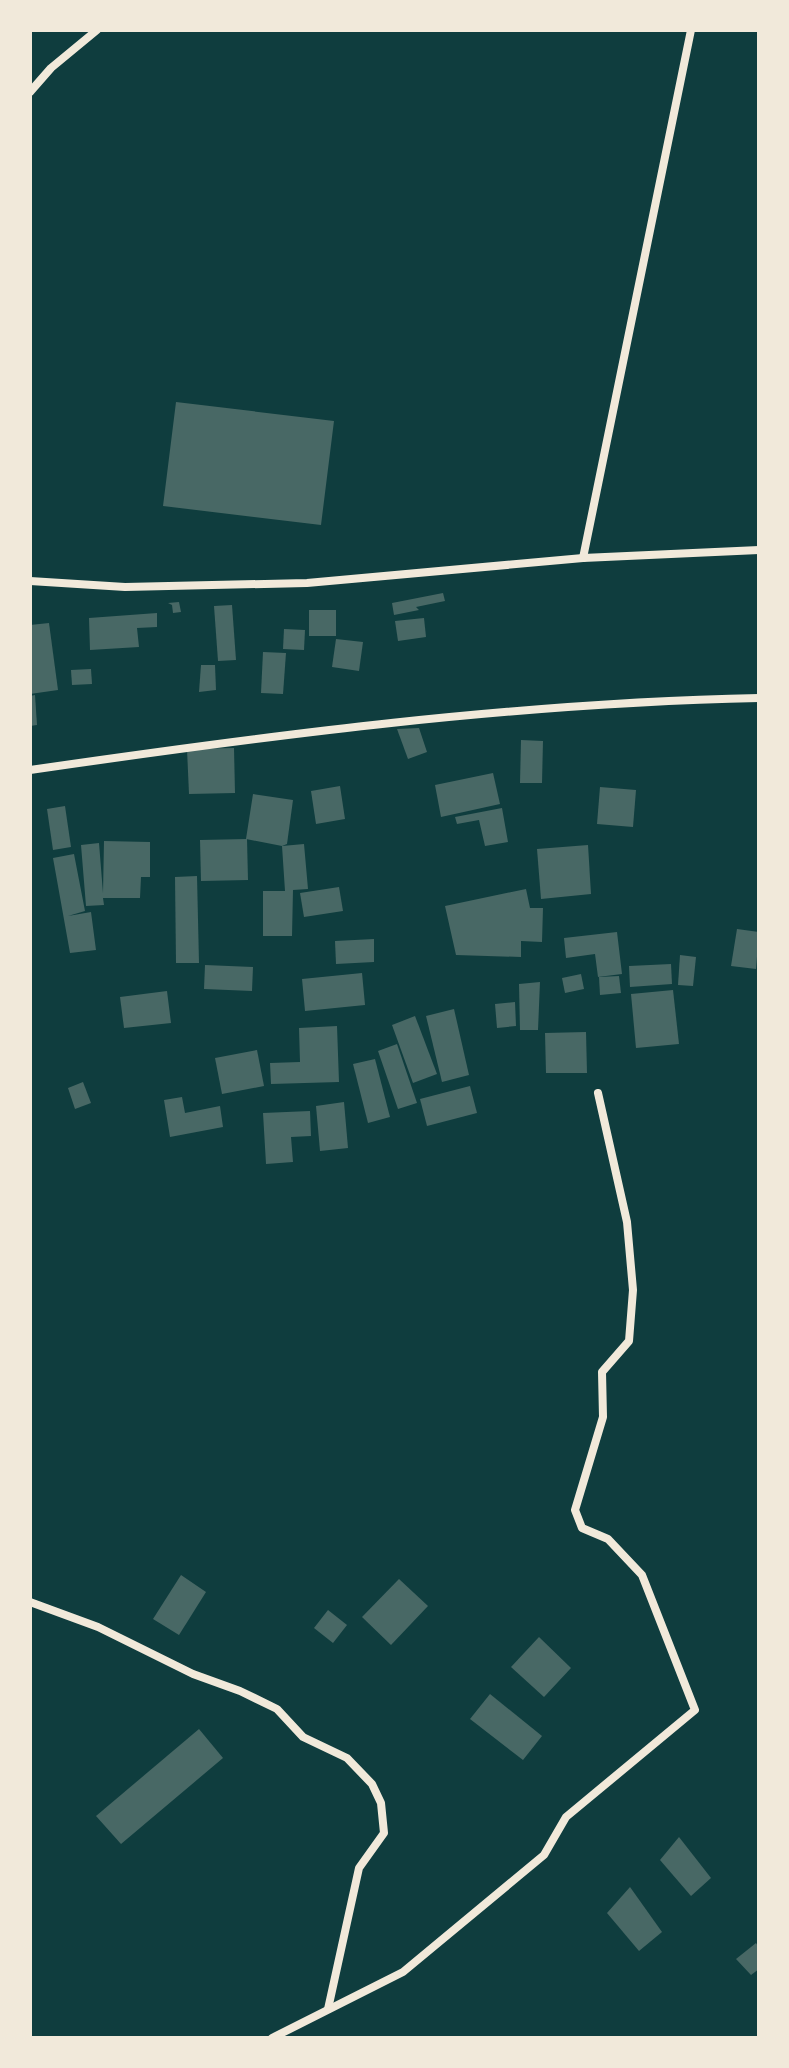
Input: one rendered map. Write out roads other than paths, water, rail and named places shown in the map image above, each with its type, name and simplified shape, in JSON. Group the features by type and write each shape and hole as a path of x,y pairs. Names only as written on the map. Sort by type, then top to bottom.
{"street":[{"path":"30,92 51,68 97,30"},
{"path":"583,558 691,30"},
{"path":"30,581 125,587 307,583 583,558 759,550"},
{"path":"30,770 246,738 532,708 759,698"},
{"path":"272,2038 403,1972 544,1855 566,1817 695,1710 642,1575 608,1539 582,1528 575,1510 603,1417 602,1372 629,1341 633,1290 627,1222 598,1093"},
{"path":"30,1602 98,1627 193,1674 277,1709 303,1737 347,1758 372,1784 381,1803 384,1833 359,1868 328,2009"}]}
